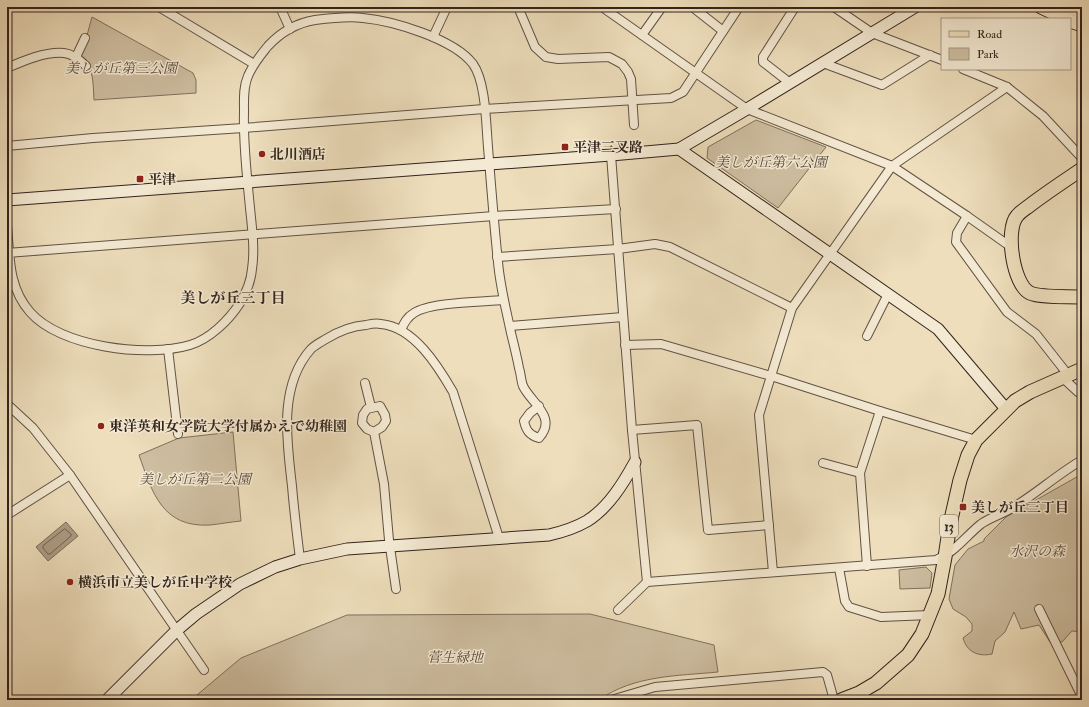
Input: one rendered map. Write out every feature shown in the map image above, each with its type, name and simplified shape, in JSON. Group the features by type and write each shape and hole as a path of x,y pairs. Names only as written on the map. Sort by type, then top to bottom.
{"main road":[{"path":"1042,7 1064,18"},
{"path":"1071,7 1082,12"},
{"path":"1071,20 1082,25"},
{"path":"1082,169 1016,216 1012,232 1011,248 1019,279 1029,292 1040,295 1082,297"},
{"name":"13","path":"841,700 859,693 876,683 908,655 922,634 938,594 950,524 960,480 968,455 976,440 1015,401 1030,392 1082,369"}],"street":[{"path":"159,7 254,64"},
{"path":"280,7 290,29"},
{"path":"433,37 447,7"},
{"path":"518,7 535,47 546,57 558,59 609,57 622,64 631,79 634,125"},
{"path":"602,7 747,109 892,166 967,216 1011,248"},
{"path":"642,35 662,7"},
{"path":"696,7 695,9 723,31"},
{"path":"7,146 93,138 484,109 671,98 683,92 739,7"},
{"path":"790,83 763,62 763,57 795,7"},
{"path":"834,7 872,33 941,60"},
{"path":"7,200 679,149 915,7"},
{"path":"7,226 8,253 11,276 15,290 30,312 44,325 60,333 109,347 148,351 191,345 205,338 224,323 238,306 246,292 252,269 253,235 243,128 244,90 247,78 254,64 272,42 290,29 311,21 337,18 363,18 394,24 433,37 449,44 462,54 473,65 480,78 490,164 497,257 503,300 524,387 539,406"},
{"path":"76,57 85,38"},
{"path":"7,68 47,54 65,53 76,57 86,66"},
{"path":"823,63 882,85 930,55"},
{"path":"966,70 1007,86 1043,116 1082,158"},
{"path":"773,572 759,415 792,308 831,255 892,166 1007,86"},
{"path":"679,149 938,329 1006,409"},
{"path":"611,155 632,430 647,582"},
{"path":"8,253 494,216 616,209"},
{"path":"967,216 957,233 956,242 1007,312 1036,334 1066,377 1078,392 1082,394"},
{"path":"497,257 618,249 656,244 670,247 792,308"},
{"path":"867,336 888,294"},
{"path":"401,330 404,322 413,313 426,307 503,300"},
{"path":"510,326 623,317"},
{"path":"300,559 287,447 287,422 292,384 301,363 312,348 336,333 354,326 381,324 401,330 423,347 443,375 454,392 499,538"},
{"path":"626,345 661,344 771,376 976,440"},
{"path":"168,349 178,434"},
{"path":"365,383 371,407"},
{"path":"7,404 33,428 70,475 204,670"},
{"path":"380,406 385,415 386,421 382,427 374,432 367,429 362,424 363,414 371,407 380,406"},
{"path":"867,566 860,473 880,411"},
{"path":"632,430 697,425 708,530 769,525"},
{"path":"374,432 384,484 396,590"},
{"path":"618,610 647,582 936,560 945,557 982,524 998,514 1012,508 1068,468 1082,460"},
{"path":"107,700 177,630 218,598 240,584 268,570 300,559 347,549 549,535 564,531 586,522 605,506 623,483 635,462"},
{"path":"823,463 860,473"},
{"path":"7,515 70,475"},
{"path":"839,568 845,602 849,607 881,617 930,615"},
{"path":"1039,609 1082,697"},
{"path":"611,700 655,687 823,672 827,675 834,700"}],"green space":[{"name":"美しが丘第三公園","path":"92,17 193,73 196,80 196,93 94,100 91,71 81,56"},
{"name":"美しが丘第六公園","path":"756,120 826,147 778,208 707,158 708,147"},
{"name":"美しが丘第二公園","path":"233,432 241,521 210,525 180,521 161,505 149,482 139,455 179,438"},
{"name":"水沢の森","path":"1082,474 1082,632 1072,631 1062,642 1050,642 1039,625 1021,629 1014,612 1005,632 995,641 992,654 982,655 970,650 963,638 972,631 972,624 966,617 953,609 949,599 955,565 968,549 984,541 984,539 1006,517"},
{"path":"926,567 932,573 930,588 900,589 899,570"},
{"name":"菅生緑地","path":"590,614 714,645 718,672 672,676 641,681 613,692 599,700 191,700 241,658 347,615"}],"water":[{"path":"66,522 78,536 48,561 36,547"}],"place":[{"name":"平津三叉路","path":"565,147"},
{"name":"北川酒店","path":"262,154"},
{"name":"平津","path":"140,179"},
{"name":"東洋英和女学院大学付属かえで幼稚園","path":"101,426"},
{"name":"美しが丘三丁目","path":"963,507"},
{"name":"横浜市立美しが丘中学校","path":"70,582"}],"district":[{"name":"美しが丘三丁目","path":"233,298"}]}
